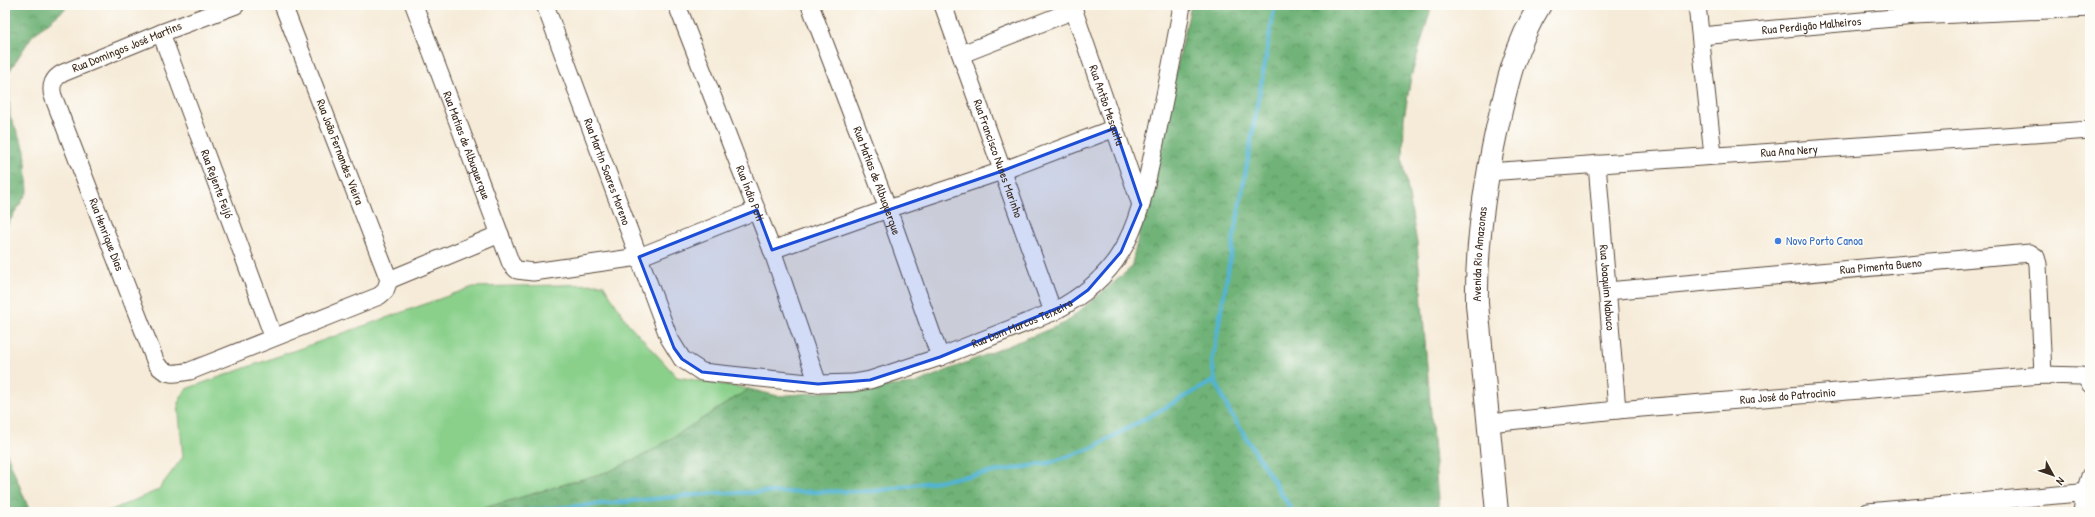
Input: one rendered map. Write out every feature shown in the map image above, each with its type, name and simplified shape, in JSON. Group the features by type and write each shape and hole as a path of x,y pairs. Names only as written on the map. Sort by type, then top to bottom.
{"street":[{"name":"Rua Domingos José Martins","path":"63,73 161,33 216,8 236,5"},
{"name":"Rua João Fernandes Vieira","path":"284,5 389,280"},
{"name":"Rua Matias de Albuquerque","path":"414,5 511,264 517,270 533,272 639,257"},
{"name":"Rua Martin Soares Moreno","path":"545,5 669,338"},
{"name":"Rua Índio Poti","path":"677,5 772,250 818,384"},
{"name":"Rua Matias de Albuquerque","path":"810,5 888,209 940,357"},
{"name":"Rua Francisco Nunes Marinho","path":"943,5 962,54 1053,312"},
{"name":"Rua Dom Marcos Teixeira","path":"669,338 682,359 702,372 818,384 853,383 870,380 940,357 1053,312 1070,303 1088,290 1107,271 1121,252 1141,205 1182,5"},
{"name":"Avenida Rio Amazonas","path":"1497,512 1477,304 1476,272 1488,172 1507,82 1516,52 1527,25 1540,5"},
{"path":"1697,5 1713,155"},
{"path":"962,54 1073,7"},
{"name":"Rua Antão Mesquita","path":"1073,7 1141,205"},
{"name":"Rua Perdigão Malheiros","path":"1700,36 1915,16 2090,8"},
{"name":"Rua Rejente Feijó","path":"161,33 273,336"},
{"name":"Rua Henrique Dias","path":"63,73 58,75 52,85 53,96 156,363 165,373 171,374 190,371 273,336"},
{"path":"772,250 1002,171 1115,128"},
{"name":"Rua Ana Nery","path":"1488,172 1713,155 2090,130"},
{"name":"Rua Joaquim Nabuco","path":"1597,164 1617,410"},
{"path":"639,257 757,210"},
{"path":"273,336 379,296 385,291 389,280 500,234"},
{"name":"Rua Pimenta Bueno","path":"1607,291 2030,253 2036,257 2038,264 2043,375"},
{"name":"Rua José do Patrocinio","path":"1489,423 1617,410 2043,375 2075,375 2088,381"},
{"path":"2082,512 2090,476"},
{"path":"1868,512 2087,492"}],"highlighted area":[{"path":"1115,128 1141,205 1121,252 1088,290 1070,303 940,357 870,380 818,384 702,372 682,359 674,348 639,257 757,210 772,250 1002,171"}],"green space":[{"path":"5,5 70,5 32,36 8,73 10,116 25,150 28,191 5,229"},
{"path":"1191,5 1432,5 1411,77 1404,118 1403,161 1417,243 1439,512 471,512 610,471 648,453 749,389 778,396 913,384 1065,323 1131,268"},
{"path":"603,284 627,322 677,377 749,389 648,453 610,471 471,512 107,512 158,490 183,457 178,403 186,389 473,287"},
{"path":"5,449 28,507 30,512 5,512"}],"waterway":[{"path":"1275,5 1212,362 1215,380 1228,409 1293,512"},
{"path":"515,512 717,493 876,491 1049,463 1092,448 1215,380"}],"place":[{"name":"Novo Porto Canoa","path":"1778,241"}]}
